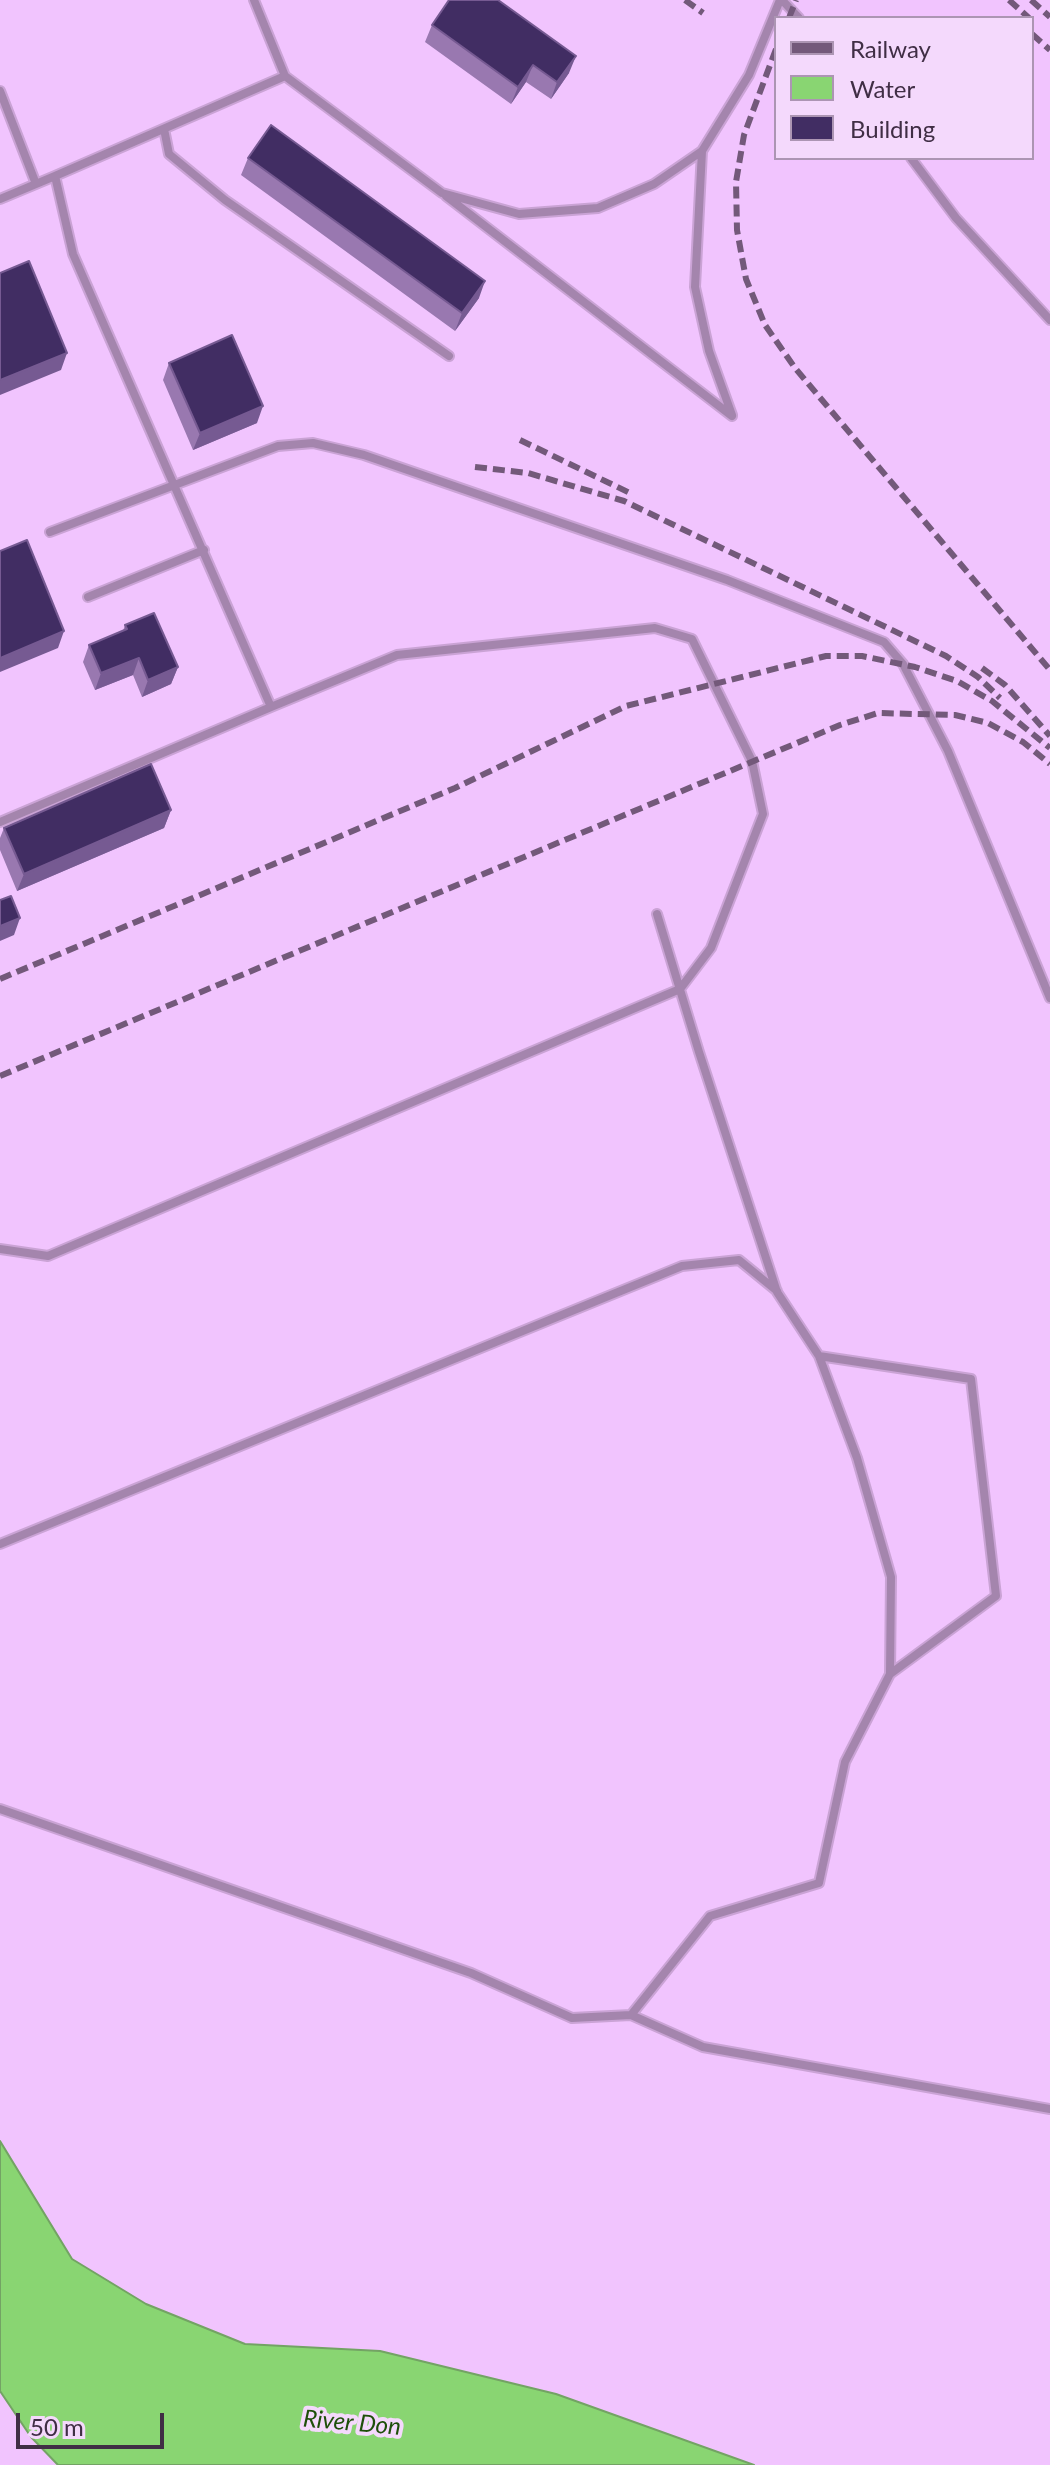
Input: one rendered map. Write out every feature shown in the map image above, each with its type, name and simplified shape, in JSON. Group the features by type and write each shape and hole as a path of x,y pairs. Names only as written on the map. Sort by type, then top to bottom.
{"lane":[{"path":"254,0 285,76 732,416 709,351 695,287 702,151"},
{"path":"781,0 797,16"},
{"path":"442,193 519,214 598,208 654,184 702,151 749,75 774,16"},
{"path":"0,199 285,76"},
{"path":"0,91 36,184"},
{"path":"164,129 169,154 225,200 449,356"},
{"path":"912,160 956,218 1050,320"},
{"path":"55,176 73,254 271,707"},
{"path":"50,532 278,446 313,443 364,455 727,580 884,642 903,664 948,751 1050,998"},
{"path":"88,597 204,550"},
{"path":"0,822 397,655 655,628 692,639 752,761 763,814 711,948 680,989 48,1256 0,1249"},
{"path":"631,2015 710,1916 819,1883 845,1762 890,1674 891,1577 857,1458 819,1356 777,1292 657,914"},
{"path":"0,1544 682,1266 739,1260 777,1292"},
{"path":"819,1356 971,1379 996,1596 890,1674"},
{"path":"0,1809 471,1973 572,2018 631,2015 703,2047 1050,2109"}],"water":[{"name":"River Don","path":"0,2141 72,2259 146,2304 245,2344 380,2351 556,2394 754,2465 58,2465 31,2437 0,2391"}],"building":[{"path":"449,0 498,0 576,56 557,82 533,65 518,87 432,25"},
{"path":"271,125 485,281 462,313 248,158"},
{"path":"29,261 67,353 0,380 0,273"},
{"path":"232,335 263,406 200,433 169,363"},
{"path":"27,540 64,631 0,658 0,551"},
{"path":"154,613 178,667 148,680 139,658 101,673 89,645 127,629 125,625"},
{"path":"151,764 171,810 24,874 4,828"},
{"path":"11,896 20,918 0,926 0,900"}],"railway":[{"path":"685,0 703,13"},
{"path":"790,16 796,0"},
{"path":"1009,0 1027,16"},
{"path":"1031,0 1050,17"},
{"path":"1034,36 1050,50"},
{"path":"774,54 744,135 736,182 737,230 746,279 765,325 795,368 1050,670"},
{"path":"520,440 632,494"},
{"path":"475,467 528,473 624,501 946,656 978,677 1000,698"},
{"path":"0,979 455,788 626,706 826,656 862,656 915,667 957,681 992,701 1050,748"},
{"path":"982,668 1005,685 1050,736"},
{"path":"0,1076 840,725 878,713 955,715 988,723 1023,742 1050,764"}]}
